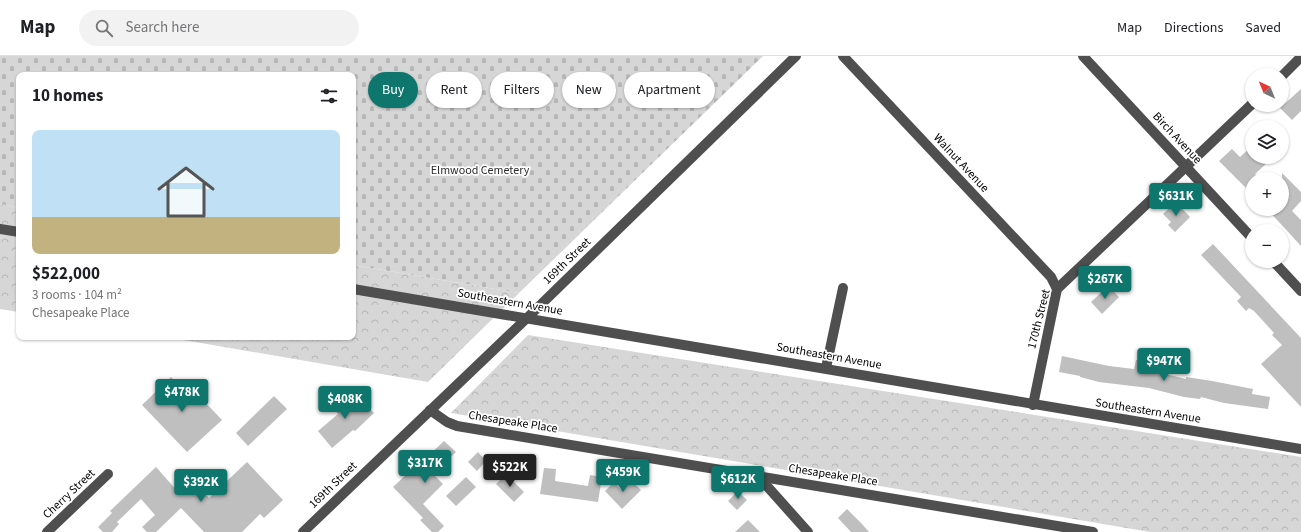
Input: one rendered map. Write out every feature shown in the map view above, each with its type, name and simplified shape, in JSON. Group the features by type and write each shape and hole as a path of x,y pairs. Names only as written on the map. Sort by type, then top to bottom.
{"street":[{"name":"169th Street","path":"303,532 527,318 796,56"},
{"name":"Walnut Avenue","path":"843,56 1051,277 1057,289"},
{"name":"Birch Avenue","path":"1083,56 1245,230"},
{"path":"1289,69 1301,57"},
{"name":"170th Street","path":"1033,405 1057,289 1245,111"},
{"path":"0,229 16,232"},
{"path":"1280,268 1301,291"},
{"path":"826,368 843,288"},
{"name":"Southeastern Avenue","path":"356,290 826,368 1033,405 1301,448"},
{"name":"Chesapeake Place","path":"430,410 446,422 457,426 1093,532"},
{"name":"Cherry Street","path":"47,532 108,474"},
{"path":"758,475 808,532"},
{"path":"1039,522 1048,532"}],"green space":[{"name":"Elmwood Cemetery","path":"0,56 763,56 715,103 715,72 624,72 624,108 709,108 519,293 356,266 356,72 16,72 16,207 0,204"},
{"path":"0,204 16,207 16,312 0,309"},
{"path":"356,266 519,293 428,382 183,340 356,340"},
{"path":"528,335 1301,457 1301,532 1150,532 451,413"}],"building":[{"path":"1301,89 1301,111 1292,120 1284,112 1289,112 1289,100"},
{"path":"1232,149 1240,157 1245,152 1245,164 1266,164 1257,172 1245,172 1245,187 1219,161"},
{"path":"1289,180 1301,192 1301,201 1292,211 1301,220 1301,246 1289,233 1289,224 1281,224 1273,216 1289,216"},
{"path":"1176,202 1190,217 1175,232 1168,225 1171,222 1163,214"},
{"path":"1213,244 1301,338 1301,407 1261,364 1282,345 1272,335 1274,333 1254,311 1249,308 1246,311 1237,301 1241,297 1201,255"},
{"path":"1108,286 1119,297 1102,314 1091,302"},
{"path":"1062,356 1109,366 1134,369 1136,360 1154,364 1153,371 1186,379 1186,377 1253,389 1252,394 1270,397 1268,409 1224,403 1201,397 1200,399 1184,397 1149,388 1099,382 1080,376 1059,372"},
{"path":"171,377 178,385 184,380 222,420 187,452 142,405"},
{"path":"343,394 356,407 362,401 374,413 355,431 353,430 332,448 318,431 338,414 331,406"},
{"path":"274,396 287,409 248,446 236,433"},
{"path":"444,441 456,452 433,474 443,484 423,504 444,526 438,532 432,532 420,520 423,518 393,487 410,471 408,469 418,459 422,462"},
{"path":"478,452 486,461 477,471 468,462"},
{"path":"247,462 283,500 264,518 260,514 242,532 204,532 181,508 156,532 147,532 142,527 155,515 141,499 117,522 119,524 112,532 103,532 98,527 112,513 110,511 156,467 179,493 193,481 209,498"},
{"path":"544,468 556,469 555,481 588,486 590,475 602,477 598,502 540,494"},
{"path":"506,474 524,492 514,502 496,484"},
{"path":"466,477 476,487 456,506 446,496"},
{"path":"631,480 641,490 622,509 605,491 614,482 621,490"},
{"path":"738,491 747,500 737,510 728,501"},
{"path":"847,509 869,532 851,532 838,518"},
{"path":"748,520 760,532 735,532"}]}
